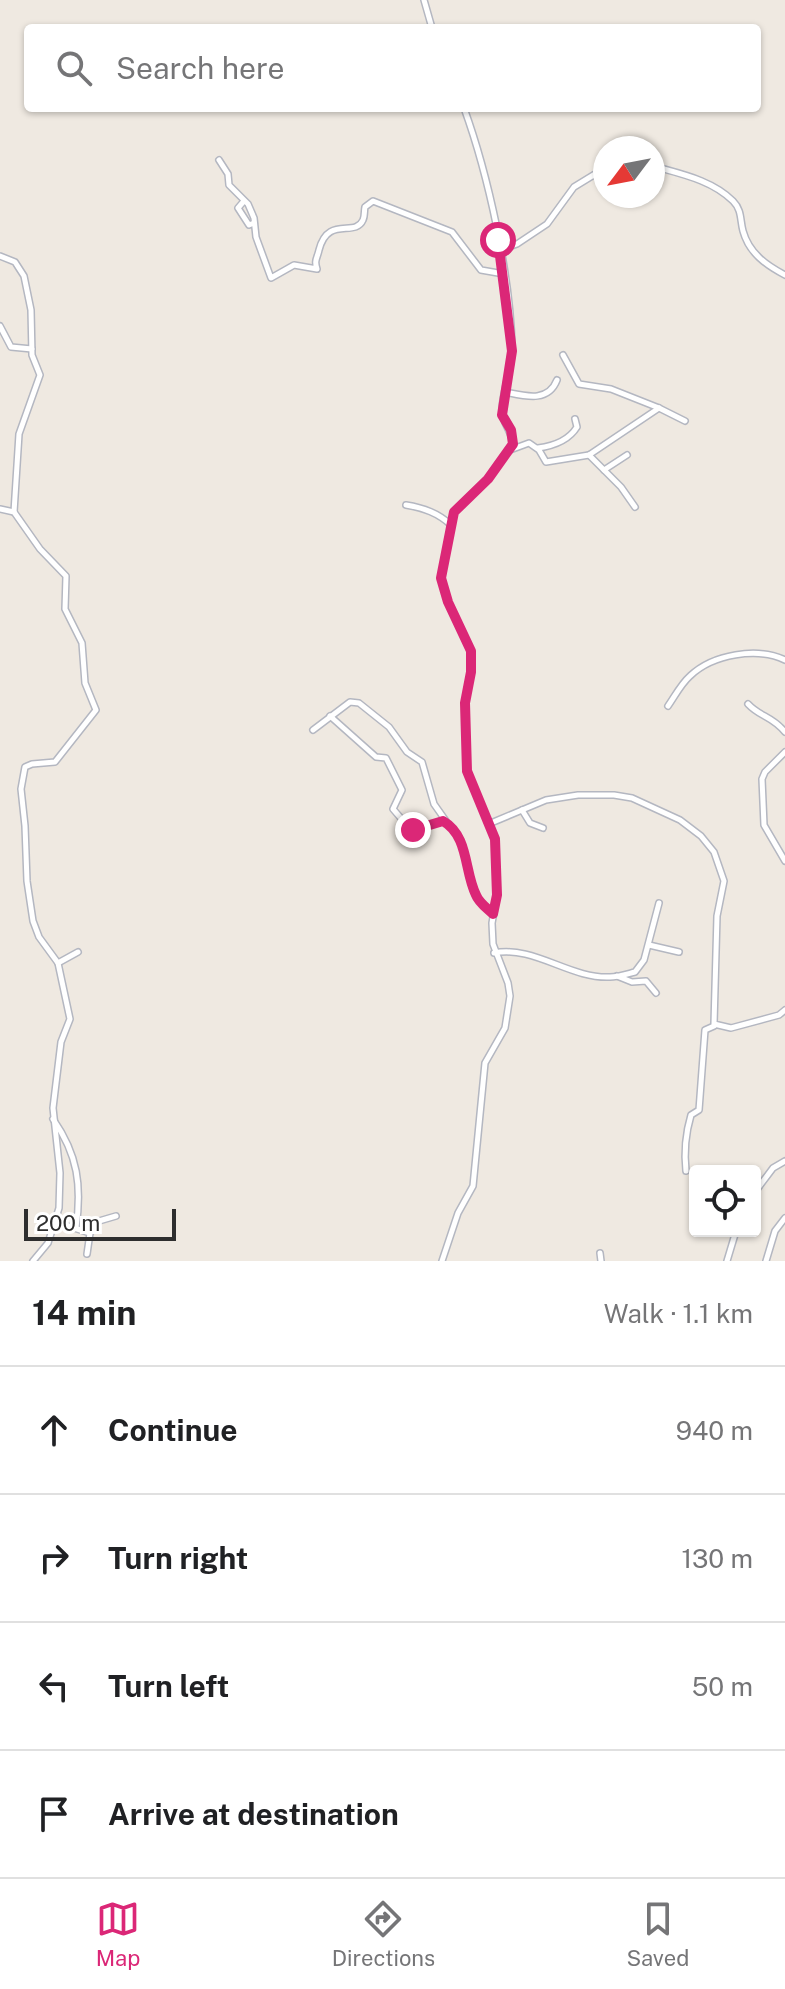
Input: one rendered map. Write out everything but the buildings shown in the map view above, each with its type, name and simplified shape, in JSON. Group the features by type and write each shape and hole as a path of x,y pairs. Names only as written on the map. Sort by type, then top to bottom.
{"street":[{"path":"424,0 431,24"},
{"path":"442,1261 458,1213 473,1186 485,1063 505,1028 510,1008 508,983 494,953 493,914 497,895 496,853 491,823 467,771 465,703 471,672 471,651 448,602 441,578 456,509 488,479 510,450 513,436 502,415 512,351 504,274 474,134 466,112"},
{"path":"219,160 228,174 228,183 248,203 256,237 272,279 295,265 317,269 315,261 322,238 332,231 360,223 365,207 373,201 452,232 481,270 504,274"},
{"path":"665,170 706,182 733,201 739,209 743,231 753,252 785,275"},
{"path":"500,250 517,244 547,224 574,187 593,175"},
{"path":"0,256 15,262 24,276 31,310 32,349 40,375 19,434 14,512 40,549 66,578 65,609 82,643 85,683 96,710 55,762 29,764 23,769 21,789 27,881 33,921 39,937 58,963 70,1019 61,1042 53,1118 60,1173 59,1208 48,1243 33,1261"},
{"path":"0,326 11,347 32,349"},
{"path":"563,355 579,384 604,387 685,421"},
{"path":"505,392 539,396 552,390 557,380"},
{"path":"510,450 528,443 537,448 546,462 589,455 659,408"},
{"path":"537,448 570,436 577,427 575,419"},
{"path":"589,455 621,487 635,507"},
{"path":"604,470 627,455"},
{"path":"406,505 425,509 451,525"},
{"path":"0,509 14,512"},
{"path":"668,706 689,677 711,662 757,652 785,660"},
{"path":"313,730 356,701 389,727 407,752 416,756 425,767 434,804 463,847 476,896 493,914"},
{"path":"748,704 774,719 785,732"},
{"path":"330,716 376,757 386,758 402,790 393,809 411,830 447,822"},
{"path":"785,752 762,779 764,825 785,861"},
{"path":"491,823 546,800 578,795 622,796 680,820 701,836 714,852 724,881 717,916 717,980 712,1018 715,1026"},
{"path":"522,810 530,823 543,828"},
{"path":"616,976 635,972 641,967 659,903"},
{"path":"649,945 679,952"},
{"path":"494,953 507,950 538,957 578,972 616,976 632,982 646,981 656,993"},
{"path":"58,963 78,952"},
{"path":"686,1171 689,1124 691,1115 699,1110 702,1094 705,1030 715,1026 736,1027 779,1015 785,1010"},
{"path":"53,1118 70,1148 77,1173 81,1198 76,1228"},
{"path":"761,1184 773,1168 785,1161"},
{"path":"87,1254 90,1233 99,1221 116,1216"},
{"path":"766,1261 777,1226 785,1218"},
{"path":"55,1222 90,1233"},
{"path":"727,1261 734,1237"},
{"path":"600,1253 601,1261"}],"route":[{"path":"413,830 443,821 450,825 463,847 474,892 493,914 497,895 495,839 467,771 465,703 471,672 471,651 443,590 441,578 454,512 502,463 513,444 511,430 502,415 512,351 498,240"}]}
